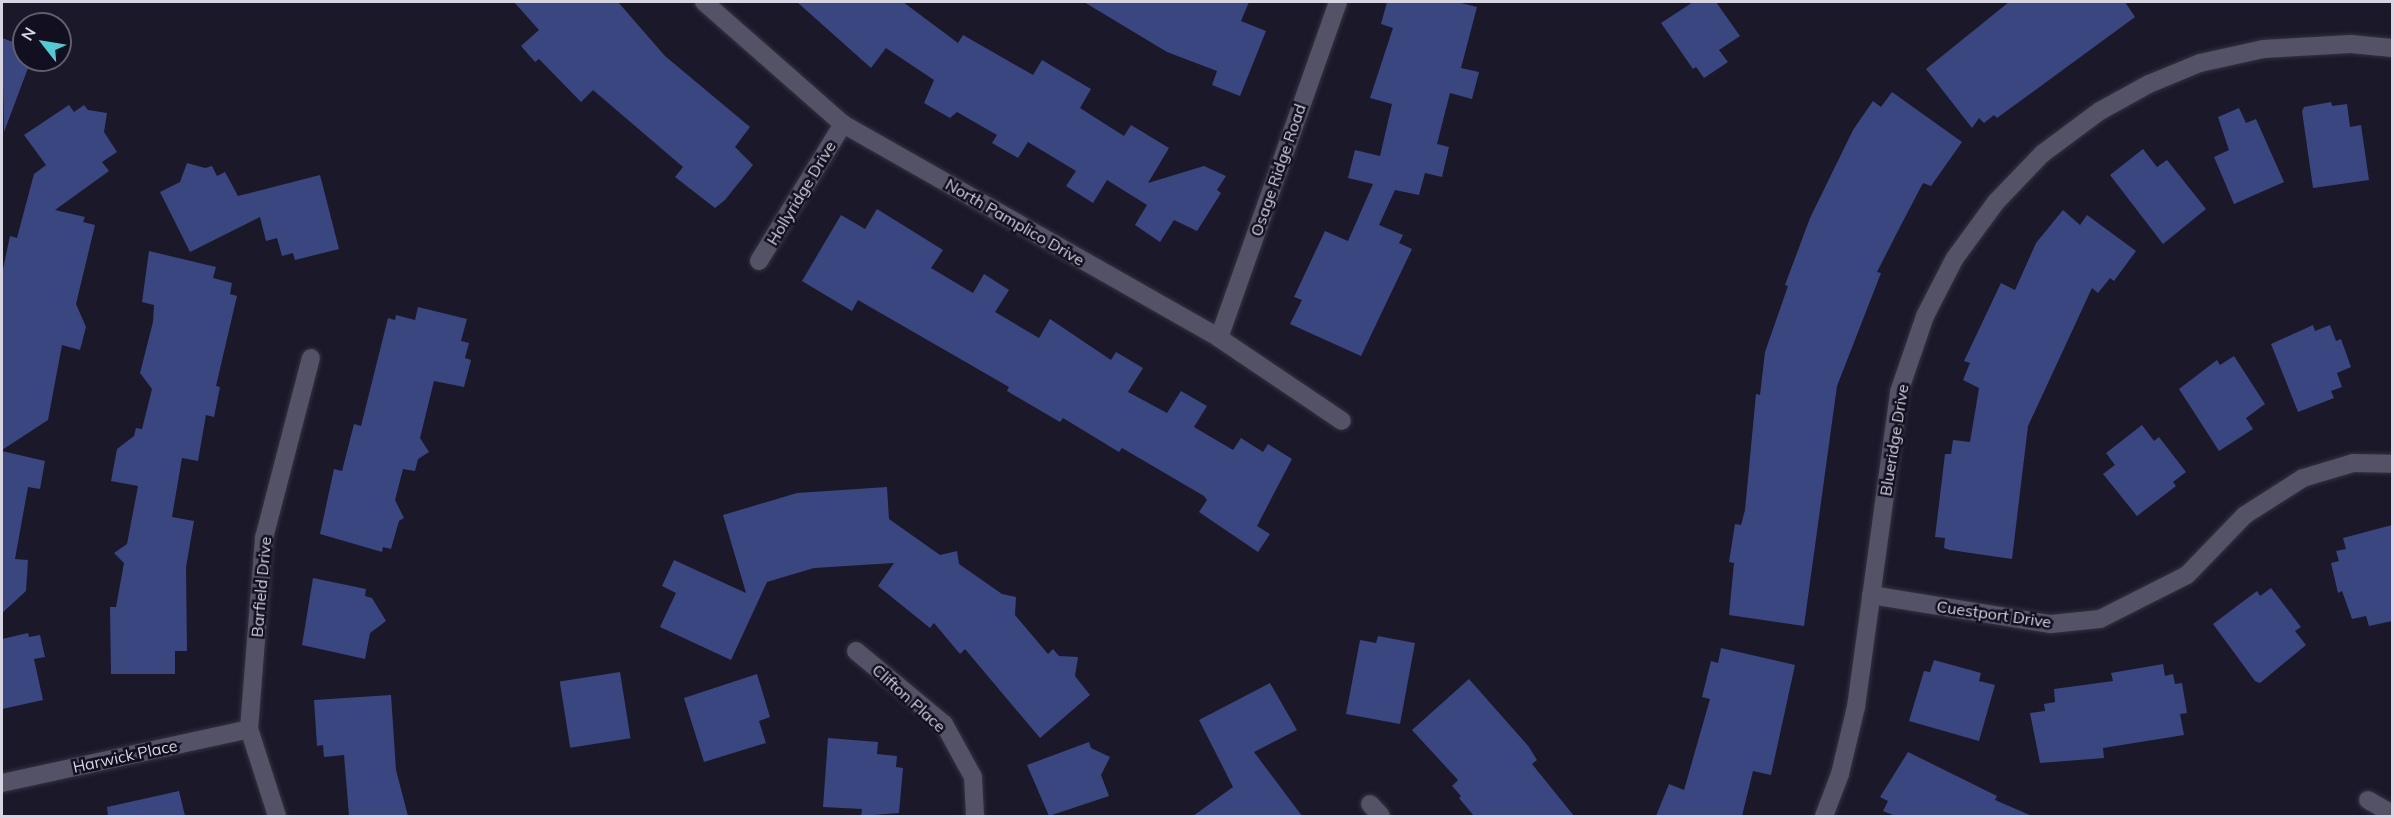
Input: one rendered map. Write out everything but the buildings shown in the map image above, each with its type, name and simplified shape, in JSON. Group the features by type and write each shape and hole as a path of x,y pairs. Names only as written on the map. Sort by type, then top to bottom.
{"street":[{"name":"North Pamplico Drive","path":"704,2 843,124 1219,338 1341,421"},
{"name":"Osage Ridge Road","path":"1219,338 1338,2"},
{"name":"Blueridge Drive","path":"1824,816 1840,774 1856,707 1899,392 1925,316 1955,258 1996,202 2042,154 2100,111 2149,84 2200,63 2263,49 2351,44 2392,48"},
{"name":"Hollyridge Drive","path":"759,261 843,124"},
{"name":"Barfield Drive","path":"277,816 249,729 264,538 311,358"},
{"name":"Cuestport Drive","path":"1871,595 2051,624 2100,619 2187,575 2245,515 2303,478 2353,463 2392,464"},
{"name":"Clifton Place","path":"856,651 944,724 974,777 975,816"},
{"name":"Harwick Place","path":"2,783 249,729"},
{"path":"2368,800 2392,814"}]}
